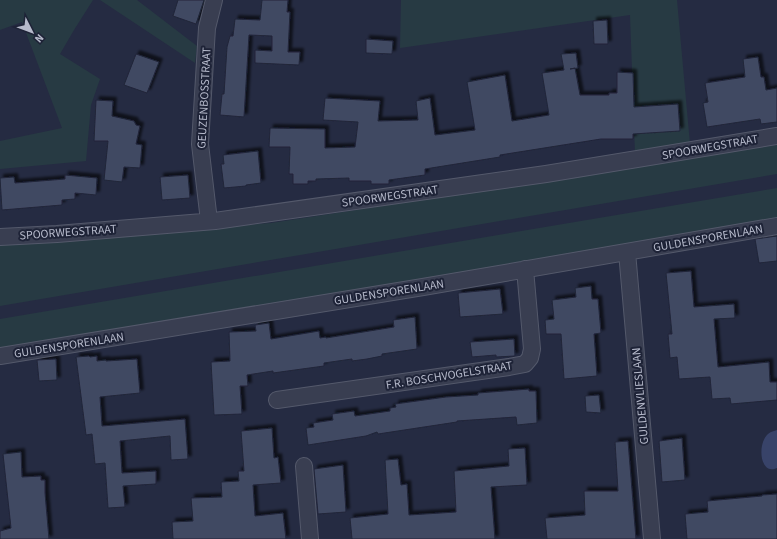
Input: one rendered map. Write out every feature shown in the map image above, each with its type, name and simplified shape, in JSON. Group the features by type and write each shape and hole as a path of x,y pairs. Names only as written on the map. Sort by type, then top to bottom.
{"street":[{"name":"GEUZENBOSSTRAAT","path":"209,221 200,144 207,28 214,0"},
{"name":"SPOORWEGSTRAAT","path":"0,237 57,234 209,221 546,174 777,136"},
{"name":"GULDENSPORENLAAN","path":"0,356 777,226"},
{"name":"GULDENVLIESLAAN","path":"627,252 652,539"},
{"name":"F.R. BOSCHVOGELSTRAAT","path":"277,400 525,364 530,358 532,349 525,269"},
{"path":"304,466 310,539"}],"shaded area":[{"path":"0,0 93,0 60,54 100,79 91,105 86,161 0,169 0,141 62,128 22,22 0,30"},
{"path":"100,0 137,0 197,46 195,63"},
{"path":"401,0 677,0 690,144 635,154 630,15 400,48"},
{"path":"777,145 777,174 0,306 0,244 271,223"},
{"path":"777,188 777,218 342,295 0,349 0,319"}],"water":[{"path":"777,430 777,468 771,469 766,467 763,462 763,442 766,436"}],"building":[{"path":"178,0 204,0 196,24 173,16"},
{"path":"262,0 288,0 287,12 290,12 288,52 300,52 299,65 255,63 255,50 272,51 272,36 249,35 244,117 220,115 222,94 224,94 227,47 230,36 233,36 235,19 260,20"},
{"path":"607,20 608,44 594,44 593,21"},
{"path":"366,39 393,41 392,54 366,53"},
{"path":"576,53 578,68 575,68 580,95 609,95 609,93 617,93 617,72 633,73 634,107 678,104 680,131 633,134 633,139 601,139 500,155 500,157 425,169 425,175 389,180 389,184 371,184 371,181 349,181 349,178 316,179 316,181 308,181 308,184 293,184 293,174 289,174 290,147 269,147 270,128 325,129 325,148 355,147 358,122 323,120 325,98 380,101 378,121 418,120 416,101 430,98 435,135 475,130 467,82 505,75 512,121 549,115 542,73 564,70 561,54"},
{"path":"136,54 159,62 147,93 124,85"},
{"path":"758,57 761,77 764,77 766,90 777,88 777,122 761,124 760,119 707,127 703,103 708,102 705,83 745,77 743,59"},
{"path":"96,100 113,101 112,116 134,121 136,125 140,126 136,144 142,145 140,168 124,167 122,182 104,180 108,141 94,141"},
{"path":"258,151 261,183 224,188 221,164 224,164 223,155"},
{"path":"65,175 97,178 96,195 75,193 75,199 62,200 62,205 2,210 0,178 14,177 15,183 65,179"},
{"path":"188,175 190,198 162,200 160,177"},
{"path":"777,236 777,261 759,263 755,239"},
{"path":"691,271 694,307 734,304 735,318 714,319 718,367 769,362 770,382 777,382 777,400 731,404 730,398 712,399 710,377 679,379 677,357 670,358 668,334 672,334 666,273"},
{"path":"591,286 592,299 598,299 601,333 594,334 597,376 564,379 561,334 546,334 545,320 554,319 552,300 576,297 575,288"},
{"path":"500,289 503,314 460,317 458,293"},
{"path":"415,317 417,349 382,354 382,356 367,359 352,361 352,359 324,363 324,366 247,375 248,386 240,386 242,414 214,415 211,362 230,361 229,332 256,331 255,325 269,323 271,339 319,331 320,338 326,338 394,327 393,320"},
{"path":"514,339 515,356 496,357 496,355 472,357 470,342"},
{"path":"97,356 97,361 137,359 140,393 100,397 102,426 185,419 188,459 171,460 170,436 120,441 122,473 156,471 156,484 123,486 125,507 108,508 105,463 95,464 92,434 86,435 76,357"},
{"path":"56,359 57,380 39,381 37,360"},
{"path":"529,389 529,391 536,391 537,423 517,425 516,417 457,421 378,434 377,432 366,436 308,445 306,428 314,427 313,423 333,420 332,414 354,411 355,416 390,411 390,408 396,407 395,404 446,397 478,395 478,393"},
{"path":"599,395 601,413 586,412 585,396"},
{"path":"272,428 274,458 278,457 281,483 253,485 255,516 283,513 286,539 173,539 172,522 193,521 191,498 222,497 221,482 239,481 238,471 244,471 241,431"},
{"path":"682,438 685,480 662,482 659,441"},
{"path":"628,441 636,539 547,539 545,518 585,515 584,491 618,491 615,442"},
{"path":"525,448 527,485 491,487 495,539 352,539 350,518 388,514 385,460 398,459 401,485 407,484 409,515 456,512 454,471 509,466 508,449"},
{"path":"21,452 22,477 41,476 41,480 45,480 49,539 0,539 0,531 11,528 3,454"},
{"path":"343,465 346,512 318,514 314,469"},
{"path":"777,494 777,539 687,539 685,514 708,512 707,501"}]}
